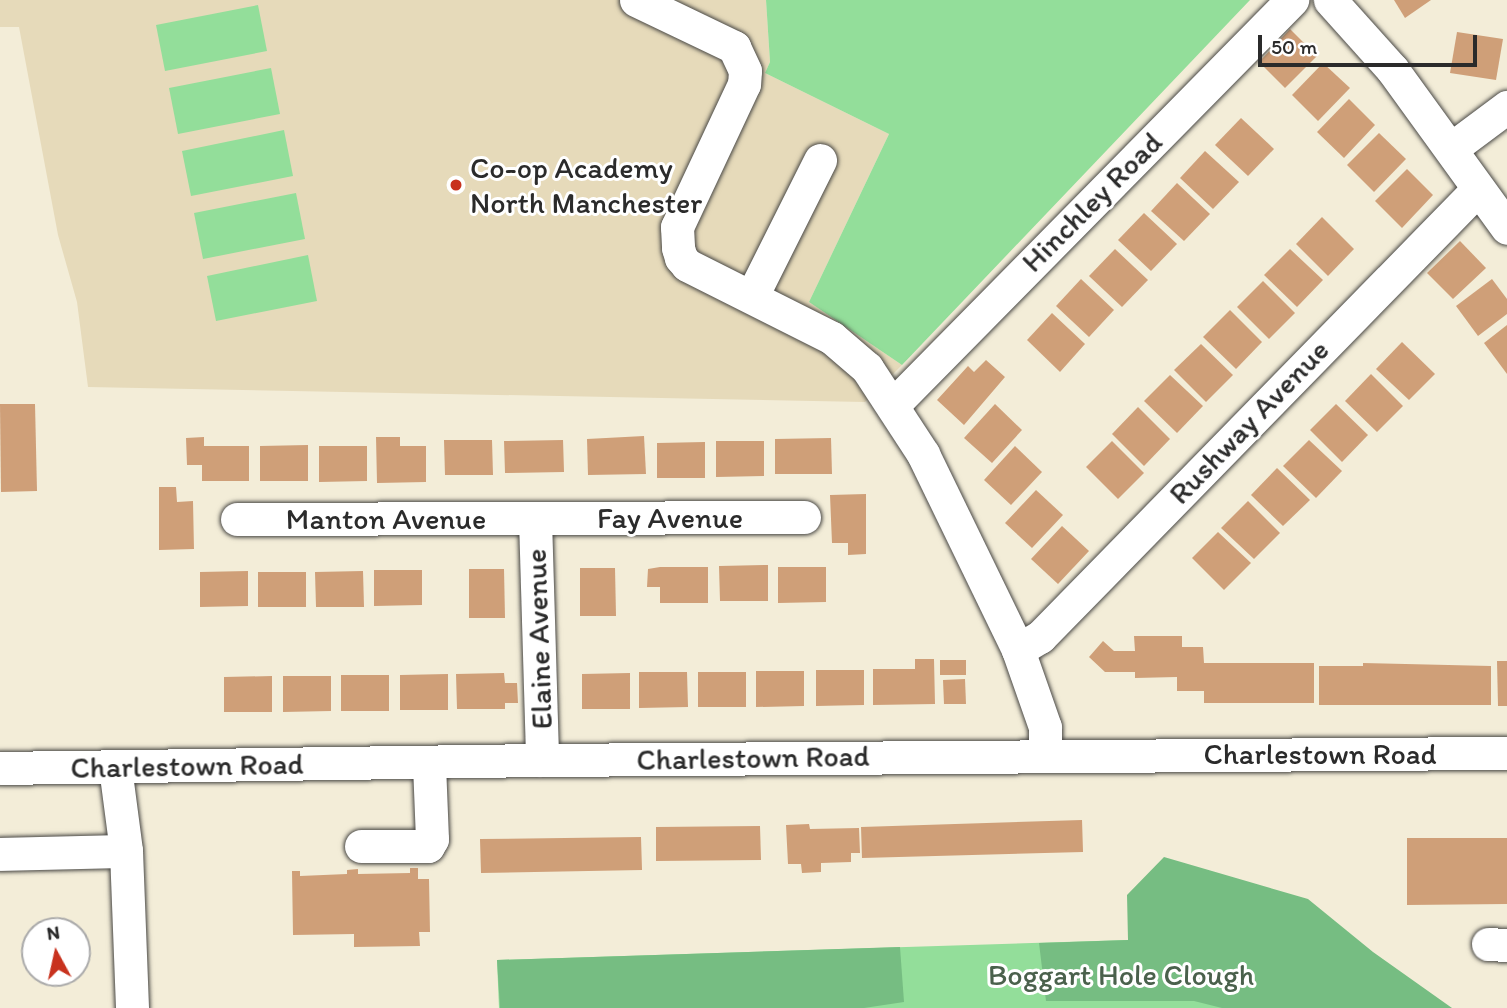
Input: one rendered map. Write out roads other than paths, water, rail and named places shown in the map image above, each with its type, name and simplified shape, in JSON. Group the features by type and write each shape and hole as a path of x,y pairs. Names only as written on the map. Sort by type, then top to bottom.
{"street":[{"path":"636,0 734,47 742,59 745,71 744,84 677,227 678,248 687,265 832,338 867,368 893,405 941,488 1018,650 1045,727 1045,755"},
{"name":"Hinchley Road","path":"893,405 1292,0"},
{"path":"1330,0 1392,69 1452,148 1477,190 1507,228"},
{"path":"1452,148 1507,107"},
{"path":"752,296 820,160"},
{"name":"Rushway Avenue","path":"1018,650 1040,637 1477,190"},
{"name":"Fay Avenue","path":"536,519 804,517"},
{"name":"Manton Avenue","path":"237,519 536,519"},
{"name":"Elaine Avenue","path":"536,519 542,760"},
{"name":"Charlestown Road","path":"0,768 542,760 1507,752"},
{"path":"361,846 428,846 432,839 429,762"},
{"path":"115,767 126,851 132,1008"},
{"path":"0,854 126,851"}],"place":[{"name":"Co-op Academy North Manchester","path":"456,185"}],"park label":[{"name":"Boggart Hole Clough","path":"1121,975"}]}
